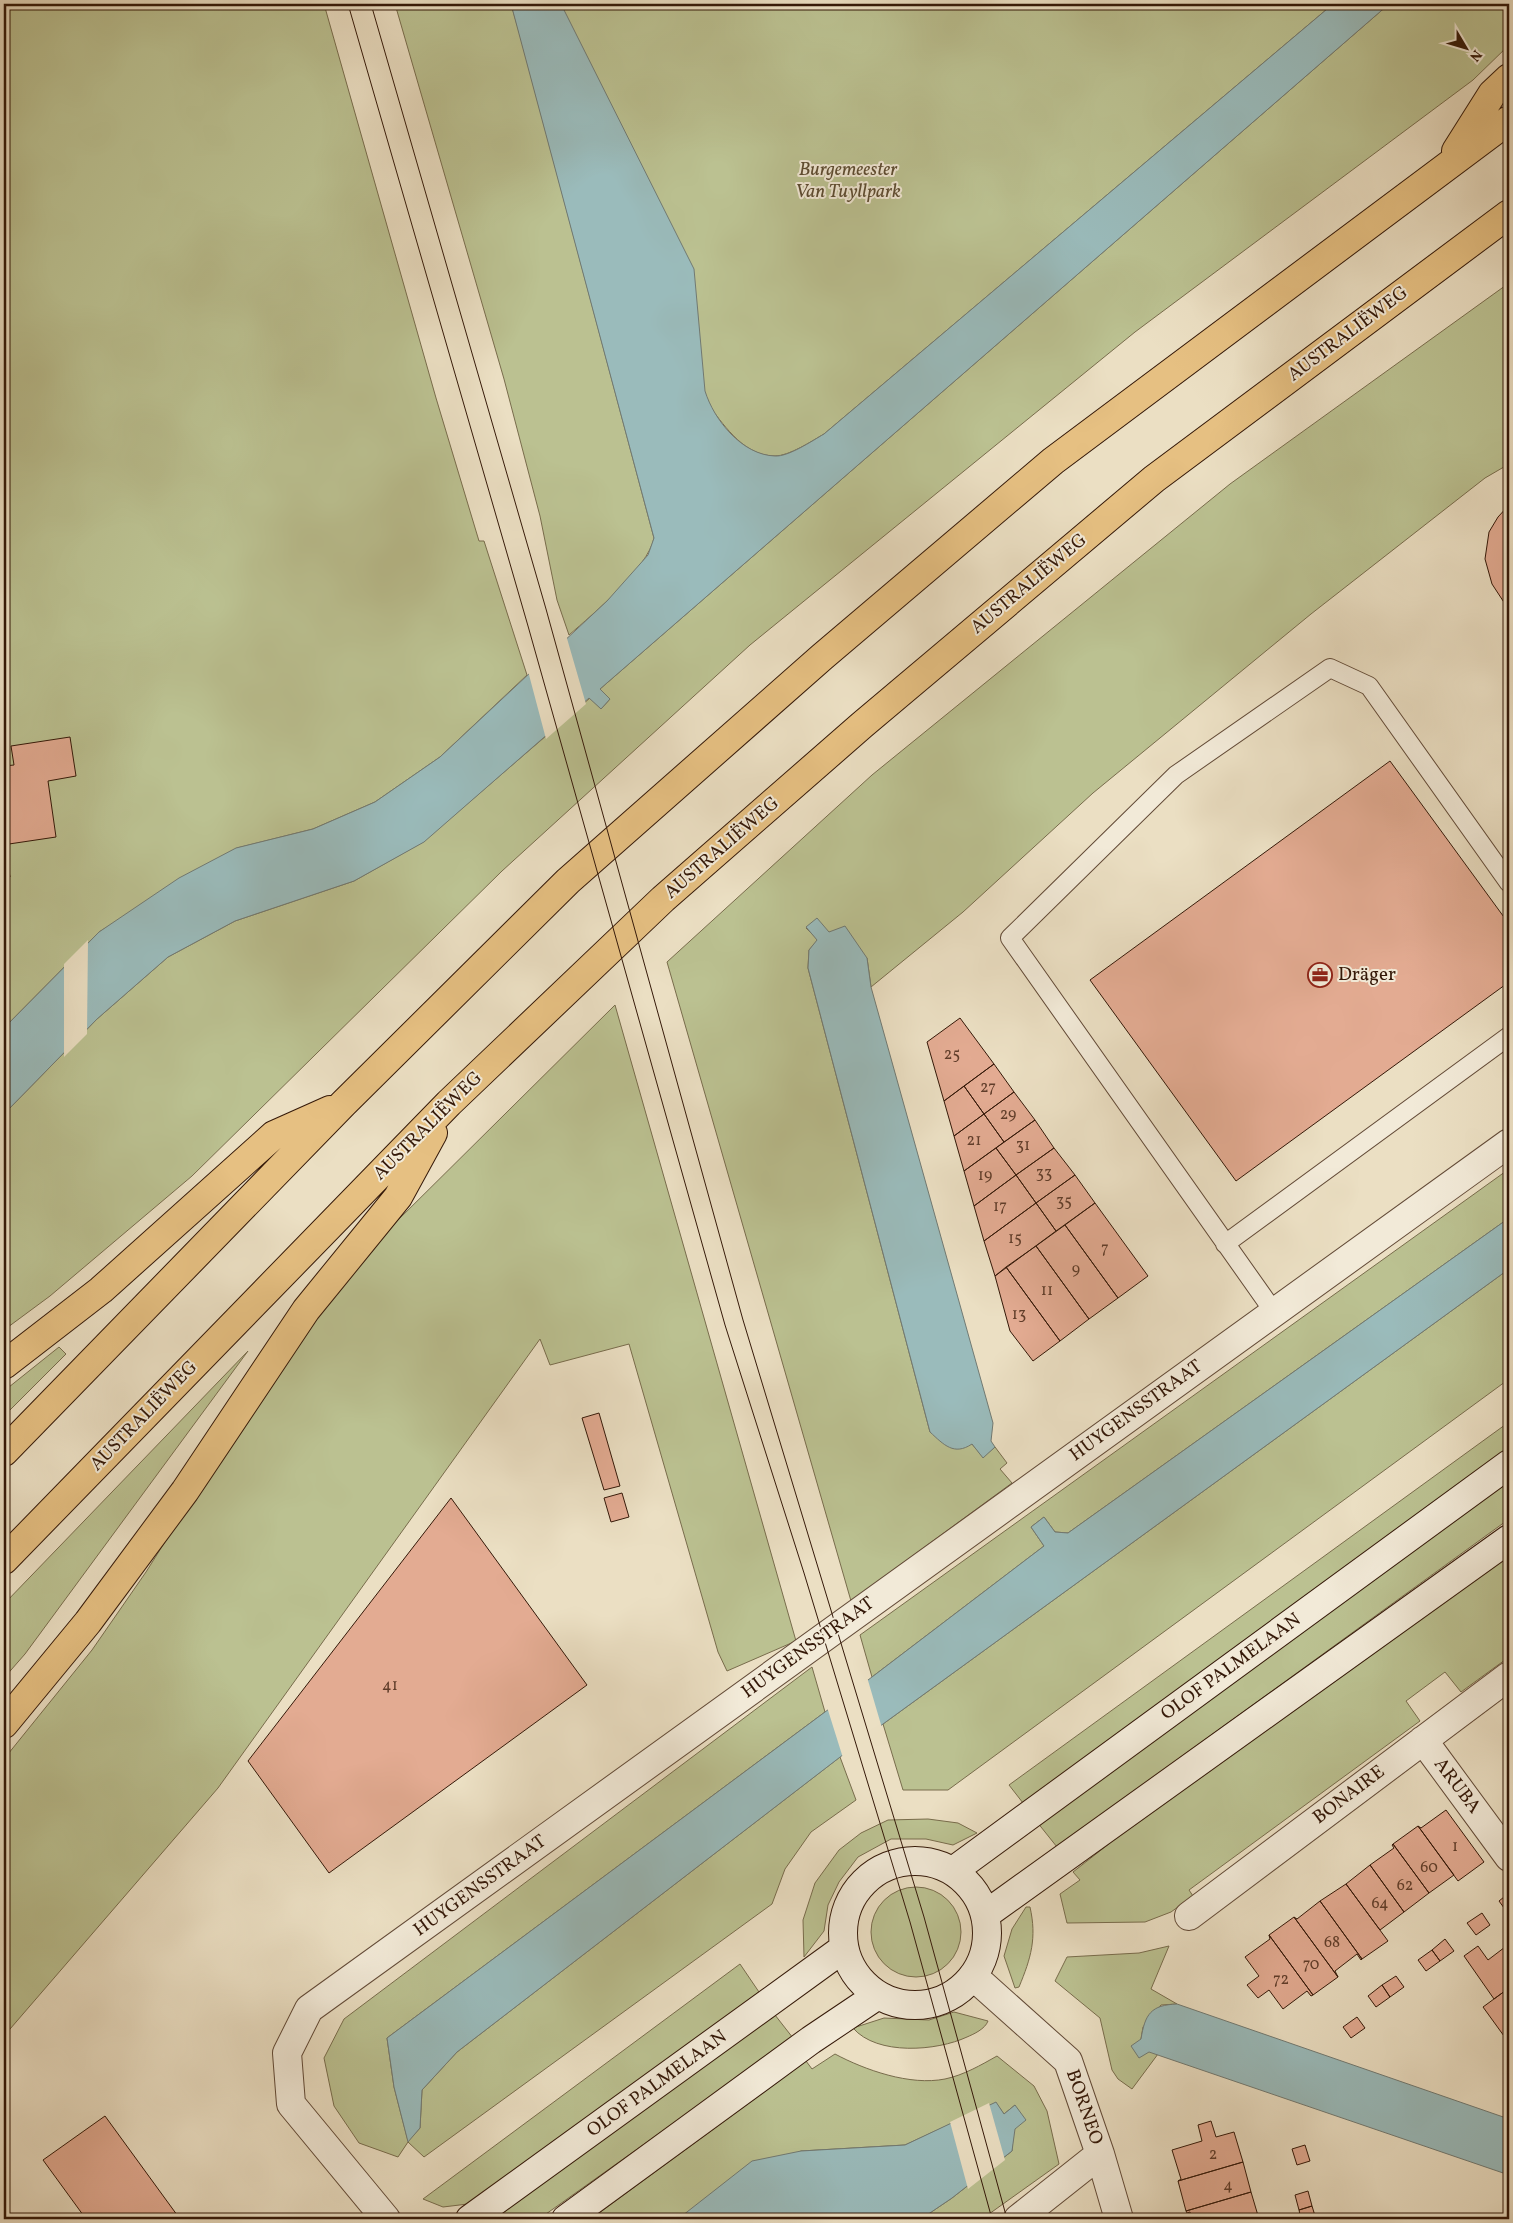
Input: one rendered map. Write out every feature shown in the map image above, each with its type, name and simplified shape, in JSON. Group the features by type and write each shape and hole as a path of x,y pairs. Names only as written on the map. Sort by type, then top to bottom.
{"main road":[{"path":"1447,165 1492,94 1509,78"},
{"path":"4,1452 343,1104 568,881 822,657 1053,461 1509,120"},
{"name":"AUSTRALIËWEG","path":"4,1560 449,1103 663,899 862,726 1140,491 1509,214"},
{"path":"1482,234 1509,229"},
{"path":"4,1724 88,1622 185,1491 306,1310 398,1197 449,1103"},
{"path":"4,1366 101,1290 274,1135 343,1104"}],"street":[{"name":"HUYGENSSTRAAT","path":"386,2219 290,2104 287,2053 309,2009 1509,1142"},
{"name":"OLOF PALMELAAN","path":"953,1871 1509,1464"},
{"path":"985,1915 1509,1539"},
{"name":"BONAIRE","path":"1189,1916 1509,1676"},
{"name":"ARUBA","path":"1422,1740 1509,1856"},
{"path":"917,1860 936,1863 953,1871 974,1890 985,1915 986,1946 981,1962 973,1976 961,1988 946,1998 929,2004 911,2005 894,2002 878,1995 856,1975 844,1948 842,1930 845,1911 853,1894 865,1879 880,1868 898,1862 917,1860"},
{"name":"OLOF PALMELAAN","path":"470,2219 844,1948"},
{"name":"BORNEO","path":"973,1976 1068,2061 1100,2154 1119,2219"},
{"path":"566,2219 811,2040 878,1995"},
{"path":"1018,2219 1100,2154"}],"lane":[{"path":"1274,1312 1010,938 1176,775 1330,668 1370,686 1509,883"},
{"path":"1225,1244 1509,1036"}],"green space":[{"path":"4,4 324,4 436,398 479,541 484,541 527,675 440,757 375,802 313,829 237,848 99,932 4,1028"},
{"path":"395,4 511,4 520,35 654,538 650,550 631,576 605,603 569,635 557,600 540,516 504,379"},
{"name":"Burgemeester Van Tuyllpark","path":"561,4 1333,4 824,434 793,451 775,456 764,455 745,446 730,432 710,407"},
{"path":"1389,4 1509,4 1509,45 1473,80 1135,332 750,645 502,871 192,1176 50,1296 4,1330 4,1114 97,1019 168,957 235,921 354,881 423,842 590,698 601,709 610,699 600,689"},
{"path":"1509,283 1509,464 1485,478 1311,614 1093,793 963,912 871,987 867,958 829,932 806,928 818,940 809,950 808,968 930,1432 972,1444 983,1457 995,1447 1007,1463 1000,1469 1012,1483 851,1601 667,962 872,775 1230,484"},
{"path":"615,1005 796,1641 727,1671 718,1652 629,1344 550,1365 540,1339 218,1788 4,2036 4,1759 92,1650 146,1572 248,1410 315,1316 395,1223"},
{"path":"1509,1169 1509,1218 1068,1533 1055,1532 1044,1517 1031,1527 1044,1546 872,1677 860,1635"},
{"path":"1509,1269 1509,1379 948,1790 903,1790 883,1724"},
{"path":"59,1347 66,1354 4,1416 4,1391"},
{"path":"248,1351 25,1654 4,1678 4,1604"},
{"path":"1509,1422 1509,1452 1023,1803 1009,1785"},
{"path":"1509,1480 1509,1519 1057,1847 1037,1822"},
{"path":"1509,1549 1509,1657 1461,1692 1445,1672 1406,1701 1420,1721 1189,1890 1193,1896 1171,1912 1145,1922 1067,1923 1060,1894 1080,1880 1073,1872 1110,1843 1132,1821"},
{"path":"812,1667 825,1712 387,2038 394,2087 408,2141 420,2128 422,2090 457,2052 840,1757 856,1800 811,1832 785,1869 772,1904 424,2157 408,2142 398,2157 359,2143 334,2106 324,2058 344,2019"},
{"path":"928,1819 958,1823 977,1833 953,1845 926,1839 891,1839 858,1857 839,1882 828,1905 824,1931 804,1957 803,1920 815,1883 839,1850 861,1833 888,1820"},
{"path":"916,1887 933,1891 948,1900 957,1915 961,1932 957,1949 948,1964 933,1973 916,1977 899,1973 884,1964 875,1949 871,1932 875,1915 884,1900 899,1891"},
{"path":"1026,1907 1030,1907 1032,1918 1032,1948 1019,1987 1015,1988 1004,1956 1012,1929"},
{"path":"1169,1946 1151,1989 1177,2004 1161,2005 1143,2027 1141,2039 1149,2051 1158,2054 1132,2089 1118,2079 1112,2070 1100,2018 1055,1981 1067,1957 1139,1953"},
{"path":"740,1964 759,1992 732,2012 712,2033 476,2203 443,2207 423,2199"},
{"path":"954,2012 988,2021 982,2029 967,2037 954,2042 924,2048 892,2047 877,2043 864,2037 853,2028 884,2018 929,2020"},
{"path":"775,2015 793,2038 539,2219 494,2219"},
{"path":"835,2054 860,2066 888,2075 931,2081 959,2075 997,2056 1034,2086 1047,2111 1059,2164 982,2219 921,2219 952,2198 1012,2151 1015,2105 1004,2114 996,2103 905,2145 801,2151 703,2202 678,2219 591,2219 806,2061 812,2069"}],"water":[{"path":"511,4 561,4 694,269 705,391 709,402 722,424 741,443 751,450 763,454 780,456 824,434 1333,4 1389,4 600,689 610,699 601,709 589,698 424,842 354,881 235,921 168,957 97,1019 4,1114 4,1028 99,932 179,878 236,848 313,829 375,802 440,757 607,601 648,555 654,538"},
{"path":"817,918 829,932 845,926 867,958 871,987 993,1423 991,1441 995,1447 983,1458 972,1444 960,1449 954,1449 945,1445 930,1432 808,968 809,950 817,940 806,927"},
{"path":"1509,1218 1509,1269 883,1724 457,2052 422,2090 420,2128 408,2142 394,2087 387,2038 872,1677 1044,1546 1031,1527 1044,1517 1055,1532 1068,1533"},
{"path":"1177,2004 1509,2119 1509,2175 1149,2052 1139,2058 1131,2046 1141,2039 1147,2017 1161,2006"},
{"path":"996,2102 1004,2114 1015,2105 1026,2120 1015,2129 1012,2151 952,2198 921,2219 678,2219 752,2161 801,2151 905,2145"}],"pier":[{"path":"566,635 586,704 546,739 528,671"},
{"path":"88,940 87,1034 64,1057 64,964"},
{"path":"867,1677 882,1728 843,1758 827,1707"},
{"path":"989,2103 1005,2160 968,2189 950,2122"}],"building":[{"path":"1509,505 1509,610 1492,584 1485,559 1489,532 1498,517"},
{"path":"70,737 76,776 48,781 56,837 9,844 4,809 4,766 14,765 11,746"},
{"path":"1390,761 1509,924 1509,982 1236,1181 1090,980"},
{"path":"4,843 10,877 4,878"},
{"path":"960,1018 994,1064 944,1101 927,1042"},
{"path":"994,1064 1014,1092 984,1114 964,1086"},
{"path":"964,1086 984,1114 954,1136 944,1101"},
{"path":"1014,1092 1035,1120 1004,1142 984,1114"},
{"path":"984,1114 1004,1142 964,1171 954,1136"},
{"path":"1035,1120 1054,1148 1016,1175 996,1148"},
{"path":"996,1148 1016,1175 974,1206 964,1171"},
{"path":"1054,1148 1075,1175 1036,1203 1016,1175"},
{"path":"1016,1175 1036,1203 984,1241 974,1206"},
{"path":"1075,1175 1095,1203 1056,1231 1036,1203"},
{"path":"1036,1203 1056,1231 995,1276 984,1241"},
{"path":"1095,1203 1148,1276 1118,1298 1065,1225"},
{"path":"1065,1225 1118,1298 1089,1319 1036,1246"},
{"path":"1036,1246 1089,1319 1060,1341 1006,1267"},
{"path":"1006,1267 1060,1341 1033,1361 1010,1331 995,1276"},
{"path":"599,1413 620,1486 604,1490 582,1418"},
{"path":"622,1493 629,1517 611,1522 604,1498"},
{"path":"451,1498 587,1685 329,1873 248,1761"},
{"path":"1446,1810 1484,1862 1458,1881 1418,1826 1421,1828"},
{"path":"1418,1826 1454,1875 1429,1893 1393,1844"},
{"path":"1393,1844 1429,1893 1404,1912 1370,1865 1394,1848"},
{"path":"1370,1865 1404,1912 1380,1930 1346,1884"},
{"path":"1346,1884 1388,1941 1362,1959 1320,1901"},
{"path":"1509,1893 1509,1910 1507,1912 1499,1901"},
{"path":"1320,1901 1362,1959 1357,1954 1335,1971 1338,1977 1294,1917 1297,1919"},
{"path":"1482,1913 1490,1925 1476,1935 1467,1923"},
{"path":"1294,1917 1338,1977 1313,1995 1269,1935"},
{"path":"1269,1935 1313,1995 1311,1996 1307,1991 1283,2009 1269,1990 1258,1998 1247,1985 1259,1976 1245,1957 1270,1939"},
{"path":"1445,1939 1454,1951 1440,1961 1432,1950"},
{"path":"1509,1944 1509,1988 1494,1999 1464,1956 1478,1946 1488,1960"},
{"path":"1432,1950 1440,1961 1426,1971 1418,1960"},
{"path":"1396,1976 1404,1987 1390,1997 1382,1985"},
{"path":"1382,1985 1390,1997 1376,2007 1368,1996"},
{"path":"1509,1988 1509,2032 1504,2036 1483,2007"},
{"path":"1357,2017 1365,2028 1351,2038 1343,2027"},
{"path":"105,2116 180,2219 86,2219 43,2160"},
{"path":"1211,2121 1216,2137 1234,2132 1243,2162 1178,2181 1181,2179 1172,2150 1202,2141 1198,2125"},
{"path":"1305,2145 1310,2161 1297,2165 1292,2149"},
{"path":"1243,2162 1251,2192 1186,2211 1178,2181"},
{"path":"1308,2191 1312,2206 1299,2210 1295,2195"},
{"path":"1251,2192 1259,2219 1192,2219 1190,2212 1187,2213 1186,2211"},
{"path":"1312,2206 1316,2219 1301,2219 1299,2210"}],"tram line":[{"path":"348,4 528,626 725,1325 804,1573 910,1922 992,2219"},
{"path":"371,4 546,609 743,1320 924,1917 1007,2219"}],"place":[{"name":"Dräger","path":"1320,975"}]}
